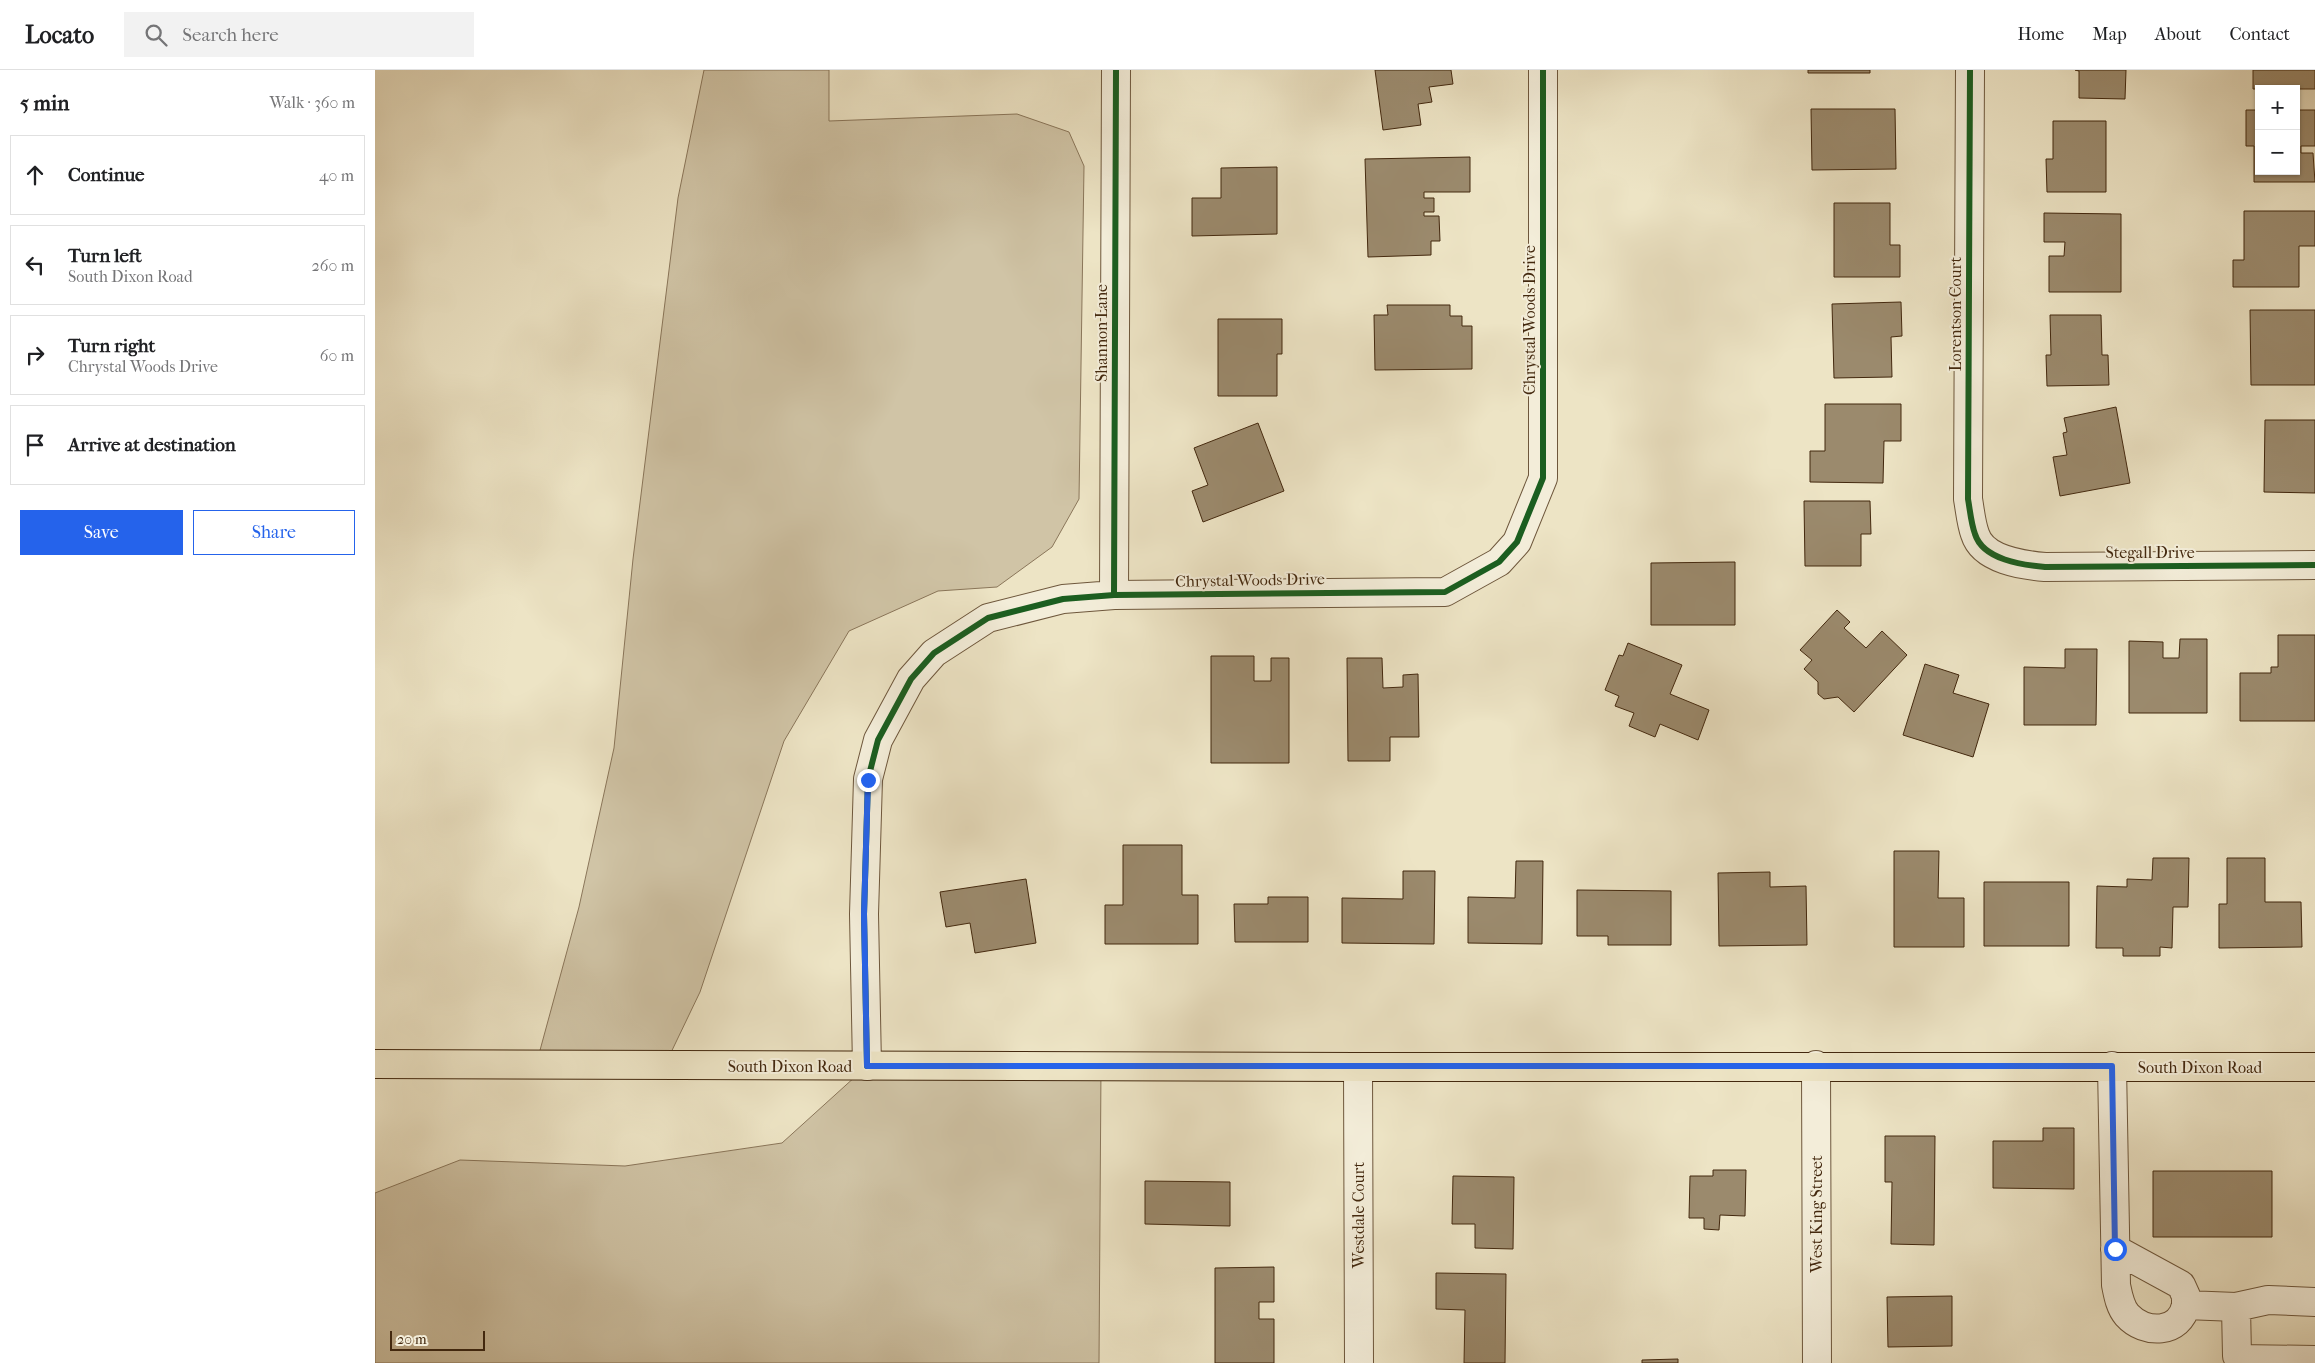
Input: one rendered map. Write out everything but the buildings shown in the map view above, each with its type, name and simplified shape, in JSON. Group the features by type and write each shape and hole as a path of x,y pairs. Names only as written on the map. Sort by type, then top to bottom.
{"main road":[{"name":"South Dixon Road","path":"375,1064 1357,1068 1816,1066 2315,1067"}],"street":[{"name":"Shannon Lane","path":"1115,70 1115,596"},
{"name":"Chrystal Woods Drive","path":"867,1066 864,914 868,780 878,740 911,679 934,653 988,618 1063,599 1115,596 1445,592 1499,562 1517,542 1543,478 1543,70"},
{"name":"Lorentson Court","path":"1970,70 1968,499 1975,536 1989,551"},
{"name":"Stegall Drive","path":"1989,551 2019,565 2045,567 2315,565"},
{"name":"West King Street","path":"1816,1066 1817,1363"},
{"path":"2112,1066 2115,1249 2119,1297 2123,1308 2136,1322 2157,1328 2172,1326 2179,1322 2186,1305 2187,1296 2181,1285 2115,1249"},
{"name":"Westdale Court","path":"1357,1068 1359,1363"},
{"path":"2186,1305 2236,1307 2268,1300 2315,1302"},
{"path":"2236,1307 2237,1356 2239,1359 2315,1360"}],"shaded area":[{"path":"704,70 829,70 829,121 1017,114 1069,132 1084,166 1079,499 1052,547 997,587 938,591 849,631 784,741 700,992 665,1065 536,1065 579,907 614,748 633,559 678,198"},
{"path":"867,1066 1101,1067 1099,1363 375,1363 375,1193 460,1160 625,1166 782,1143"}],"cycle path":[{"path":"1114,595 1116,70"},
{"path":"867,1066 864,914 868,779 878,740 911,679 934,653 988,618 1063,599 1114,595 1445,592 1499,562 1517,542 1543,478 1543,70"},
{"path":"1970,70 1968,499 1975,534 1979,543 1986,550 2015,563 2045,567 2315,565"}],"route":[{"path":"868,780 864,914 867,1066 1357,1068 2112,1066 2115,1249"}]}
